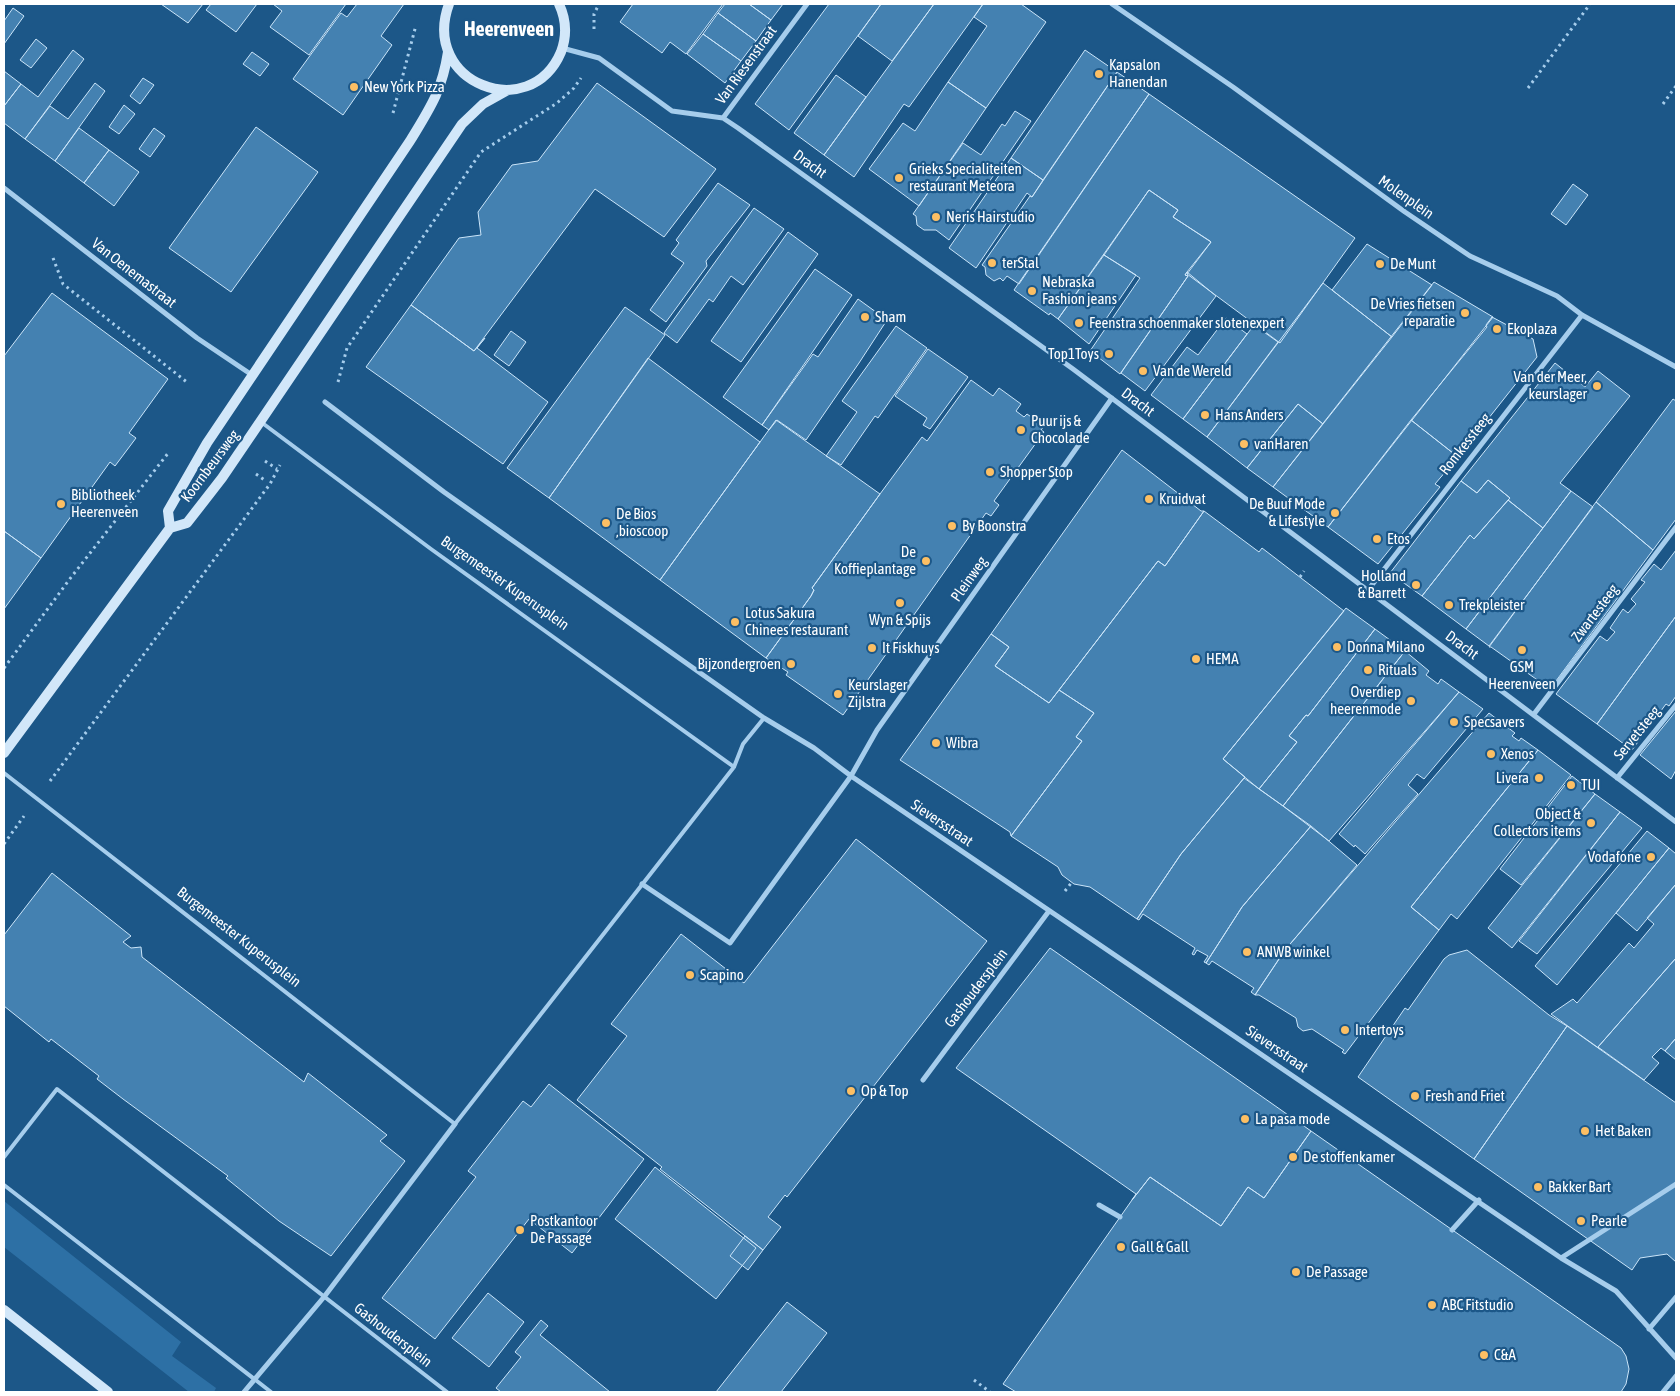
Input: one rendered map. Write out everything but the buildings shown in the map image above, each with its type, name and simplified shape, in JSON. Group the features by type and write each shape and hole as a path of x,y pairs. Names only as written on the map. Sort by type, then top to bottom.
{"main road":[{"path":"450,4 444,32 448,52 462,73 489,88 508,90 532,84 542,77 554,64 562,48 565,30 562,6"},
{"name":"Koornbeursweg","path":"448,52 444,79 437,97 197,459 168,511 170,528 187,522 222,478 455,133 471,114 508,90"},
{"path":"4,753 170,528"},
{"path":"4,1310 108,1392"}],"street":[{"name":"Van Riesenstraat","path":"723,118 807,4"},
{"name":"Molenplein","path":"1112,4 1233,87 1405,212 1470,256 1557,296 1582,314 1651,351 1676,367"},
{"name":"Dracht","path":"562,48 599,58 672,111 723,118 1112,398 1676,822"},
{"name":"Van Oenemastraat","path":"4,188 197,338 252,375"},
{"name":"Romkessteeg","path":"1368,590 1582,314"},
{"name":"Pleinweg","path":"851,776 876,730 1112,398"},
{"path":"325,402 444,492 764,718 814,748 851,776 730,943 642,884"},
{"name":"Zwartesteeg","path":"1534,714 1676,527"},
{"name":"Servetsteeg","path":"1617,778 1676,705"},
{"name":"Sieversstraat","path":"851,776 1479,1200 1561,1258 1616,1291 1676,1358"},
{"name":"Gashoudersplein","path":"923,1080 1049,910"},
{"path":"244,1392 324,1297 455,1124"},
{"path":"1561,1258 1676,1184"},
{"path":"1452,1230 1479,1200"},
{"path":"1099,1205 1120,1217"},
{"path":"1649,1329 1676,1297"},
{"path":"1663,1392 1676,1376"}],"lane":[{"name":"Burgemeester Kuperusplein","path":"261,422 431,549 734,767"},
{"path":"455,1124 734,767 743,744 764,718"},
{"name":"Burgemeester Kuperusplein","path":"4,773 36,800 455,1124"},
{"path":"4,1157 58,1090 324,1297"},
{"path":"4,1185 271,1392"},
{"name":"Gashoudersplein","path":"324,1297 447,1392"}],"path":[{"path":"325,402 337,384 347,348 481,152 566,96 580,80 590,55 594,14 599,4"},
{"path":"1528,88 1590,4"},
{"path":"390,119 400,95 417,22"},
{"path":"1663,104 1676,86"},
{"path":"52,254 63,284 188,382"},
{"path":"4,668 69,580 175,444"},
{"path":"4,844 265,491 277,469"},
{"path":"974,1380 990,1392"}],"shaded area":[{"path":"4,1201 181,1342 172,1356 216,1388 214,1392 189,1392 4,1247"}],"place":[{"name":"Kapsalon Hanendan","path":"1099,74"},
{"name":"New York Pizza","path":"354,87"},
{"name":"Grieks Specialiteiten restaurant Meteora","path":"899,178"},
{"name":"Neris Hairstudio","path":"936,217"},
{"name":"terStal","path":"992,263"},
{"name":"De Munt","path":"1380,264"},
{"name":"Nebraska Fashion jeans","path":"1032,291"},
{"name":"De Vries fietsen reparatie","path":"1465,313"},
{"name":"Sham","path":"865,317"},
{"name":"Feenstra schoenmaker slotenexpert","path":"1079,323"},
{"name":"Ekoplaza","path":"1497,329"},
{"name":"Top1Toys","path":"1109,354"},
{"name":"Van de Wereld","path":"1143,371"},
{"name":"Van der Meer, keurslager","path":"1597,386"},
{"name":"Hans Anders","path":"1205,415"},
{"name":"Puur ijs & Chocolade","path":"1021,430"},
{"name":"vanHaren","path":"1244,444"},
{"name":"Shopper Stop","path":"990,472"},
{"name":"Kruidvat","path":"1149,499"},
{"name":"Bibliotheek Heerenveen","path":"61,504"},
{"name":"De Buuf Mode & Lifestyle","path":"1335,513"},
{"name":"De Bios ,bioscoop","path":"606,523"},
{"name":"By Boonstra","path":"952,526"},
{"name":"Etos","path":"1377,539"},
{"name":"De Koffieplantage","path":"926,561"},
{"name":"Holland & Barrett","path":"1416,585"},
{"name":"Wyn & Spijs","path":"900,603"},
{"name":"Trekpleister","path":"1449,605"},
{"name":"Lotus Sakura Chinees restaurant","path":"735,622"},
{"name":"Donna Milano","path":"1337,647"},
{"name":"It Fiskhuys","path":"872,648"},
{"name":"GSM Heerenveen","path":"1522,650"},
{"name":"HEMA","path":"1196,659"},
{"name":"Bijzondergroen","path":"791,664"},
{"name":"Rituals","path":"1368,670"},
{"name":"Keurslager Zijlstra","path":"838,694"},
{"name":"Overdiep heerenmode","path":"1411,701"},
{"name":"Specsavers","path":"1454,722"},
{"name":"Wibra","path":"936,743"},
{"name":"Xenos","path":"1491,754"},
{"name":"Livera","path":"1539,778"},
{"name":"TUI","path":"1571,785"},
{"name":"Object & Collectors items","path":"1591,823"},
{"name":"Vodafone","path":"1651,857"},
{"name":"ANWB winkel","path":"1247,952"},
{"name":"Scapino","path":"690,975"},
{"name":"Intertoys","path":"1345,1030"},
{"name":"Op & Top","path":"851,1091"},
{"name":"Fresh and Friet","path":"1415,1096"},
{"name":"La pasa mode","path":"1245,1119"},
{"name":"Het Baken","path":"1585,1131"},
{"name":"De stoffenkamer","path":"1293,1157"},
{"name":"Bakker Bart","path":"1538,1187"},
{"name":"Pearle","path":"1581,1221"},
{"name":"Postkantoor De Passage","path":"520,1230"},
{"name":"Gall & Gall","path":"1121,1247"},
{"name":"De Passage","path":"1296,1272"},
{"name":"ABC Fitstudio","path":"1432,1305"},
{"name":"C&A","path":"1484,1355"}],"district":[{"name":"Heerenveen","path":"509,29"}]}
